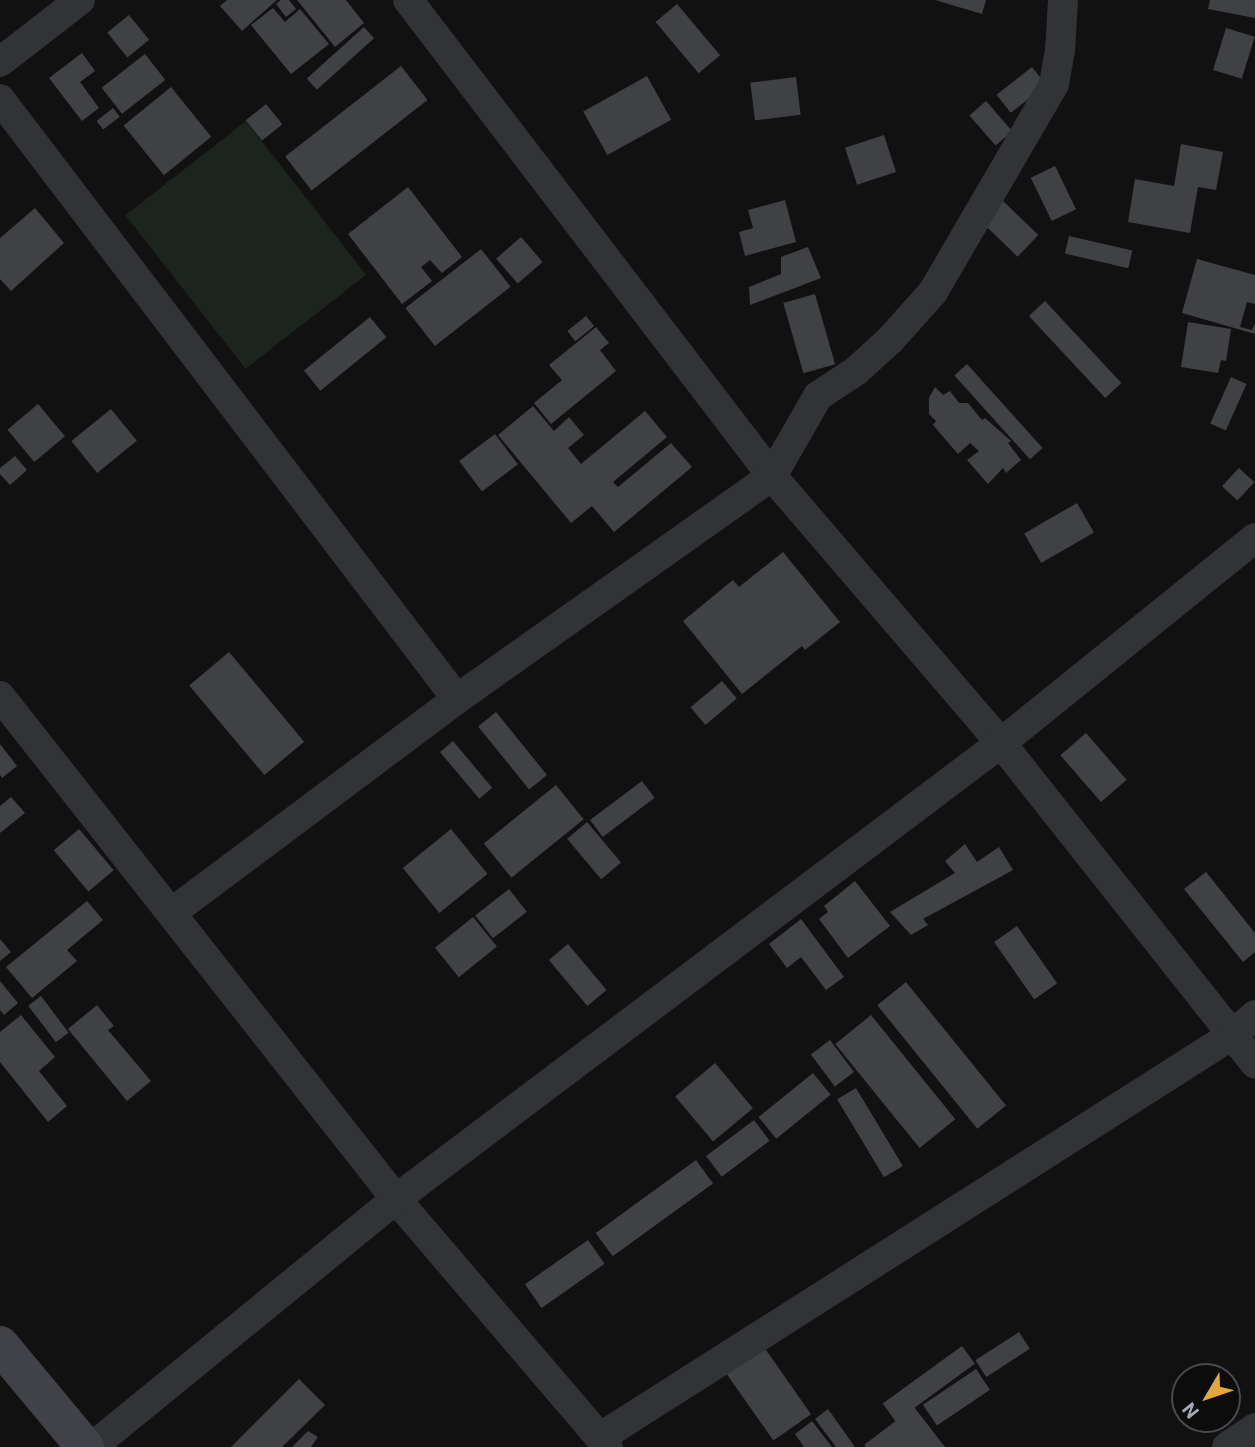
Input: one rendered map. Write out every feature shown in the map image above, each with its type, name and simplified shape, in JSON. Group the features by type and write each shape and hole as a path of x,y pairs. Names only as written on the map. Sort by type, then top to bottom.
{"street":[{"path":"0,62 80,0"},
{"path":"408,0 772,476 1001,743 1255,1064"},
{"path":"171,913 457,699 772,476 818,396 856,371 890,340 933,292 1054,83 1060,51 1063,0"},
{"path":"0,99 457,699"},
{"path":"92,1447 396,1199 1001,743 1255,538"},
{"path":"0,696 396,1199 605,1442 1232,1035 1255,1015"},
{"path":"0,1345 85,1447"},
{"path":"1227,1447 1255,1428"}],"shaded area":[{"path":"246,121 366,275 245,369 125,215"}],"building":[{"path":"227,0 277,0 242,31 220,6"},
{"path":"281,0 289,0 296,9 286,17 276,4"},
{"path":"297,0 346,0 364,23 335,47"},
{"path":"935,0 986,0 982,14"},
{"path":"1210,0 1255,0 1255,18 1208,9"},
{"path":"677,4 720,55 699,73 656,22"},
{"path":"273,8 285,22 300,9 329,44 291,74 251,25"},
{"path":"129,15 149,40 127,57 107,33"},
{"path":"364,27 374,38 317,90 307,79"},
{"path":"1226,28 1255,37 1242,79 1213,70"},
{"path":"82,53 95,71 80,82 99,108 82,121 49,78"},
{"path":"145,54 165,80 122,114 102,88"},
{"path":"401,66 427,100 312,190 285,157"},
{"path":"1032,67 1046,85 1011,113 997,95"},
{"path":"647,76 671,120 607,155 583,111"},
{"path":"796,77 801,115 755,120 750,83"},
{"path":"171,87 211,137 164,175 124,125"},
{"path":"986,101 1012,131 996,146 969,115"},
{"path":"266,104 282,124 262,141 246,120"},
{"path":"113,108 120,117 103,130 96,121"},
{"path":"884,135 896,172 857,185 845,148"},
{"path":"1181,144 1223,152 1216,190 1198,187 1190,233 1128,222 1135,179 1174,186"},
{"path":"1055,166 1076,209 1052,221 1031,178"},
{"path":"408,187 462,257 442,273 430,260 421,267 432,281 402,304 348,234"},
{"path":"1001,199 1038,235 1018,257 980,221"},
{"path":"785,200 796,242 745,256 739,232 753,228 748,210"},
{"path":"35,208 64,243 11,291 0,279 0,238"},
{"path":"1069,236 1132,251 1128,268 1065,254"},
{"path":"521,237 543,262 518,284 496,259"},
{"path":"808,247 821,278 750,305 749,287 781,274 781,257"},
{"path":"481,249 511,287 435,346 405,308"},
{"path":"1197,259 1255,275 1255,304 1247,302 1240,327 1252,330 1255,323 1255,334 1182,313"},
{"path":"815,294 835,364 803,373 783,303"},
{"path":"1045,301 1121,383 1105,398 1029,316"},
{"path":"586,316 594,326 576,341 567,331"},
{"path":"370,317 386,337 320,391 304,370"},
{"path":"1188,322 1231,329 1226,361 1221,360 1218,373 1181,367"},
{"path":"596,327 609,343 600,350 616,371 551,424 534,403 562,380 549,365"},
{"path":"967,364 1043,448 1030,459 954,375"},
{"path":"1231,377 1247,384 1226,431 1210,424"},
{"path":"935,387 943,395 950,391 959,403 968,403 982,420 985,418 1011,441 1008,443 1021,460 1006,473 1003,468 988,484 967,460 979,451 970,443 958,454 933,425 936,421 929,414 929,398"},
{"path":"38,404 65,436 34,462 7,430"},
{"path":"533,406 554,431 569,417 584,435 568,448 581,464 645,411 667,437 613,482 618,487 671,443 692,467 614,532 592,506 571,523 498,435"},
{"path":"111,409 137,441 97,473 71,441"},
{"path":"495,434 518,464 482,491 459,461"},
{"path":"15,456 27,470 10,485 0,474 0,468"},
{"path":"1239,468 1254,482 1237,501 1222,486"},
{"path":"1077,503 1094,532 1041,563 1024,534"},
{"path":"783,552 840,622 805,650 802,646 742,694 683,621 733,580 739,587"},
{"path":"229,652 304,742 264,775 189,685"},
{"path":"722,681 737,699 705,725 691,707"},
{"path":"496,712 547,775 529,789 478,726"},
{"path":"1086,733 1127,780 1101,802 1060,755"},
{"path":"453,741 492,788 479,799 440,752"},
{"path":"0,744 17,766 2,778 0,775"},
{"path":"642,781 655,798 603,837 590,820"},
{"path":"556,785 584,819 511,878 484,844"},
{"path":"11,797 25,813 0,833 0,806"},
{"path":"587,822 621,863 601,879 567,839"},
{"path":"79,829 114,870 88,892 54,850"},
{"path":"451,829 488,874 439,913 403,868"},
{"path":"965,844 977,862 999,847 1013,870 923,919 928,925 911,935 890,912 955,873 945,861"},
{"path":"1206,872 1255,933 1255,952 1243,962 1184,889"},
{"path":"855,881 890,926 848,958 819,919 828,912 824,906"},
{"path":"509,889 527,912 493,938 475,915"},
{"path":"87,901 103,920 67,950 77,961 32,998 6,967"},
{"path":"473,917 497,947 459,977 435,948"},
{"path":"801,919 844,977 826,990 801,957 787,968 769,944"},
{"path":"1017,926 1057,983 1034,999 994,942"},
{"path":"0,939 11,952 0,961"},
{"path":"568,944 607,990 587,1006 549,960"},
{"path":"0,981 18,1003 4,1015 0,1010"},
{"path":"906,982 1006,1106 977,1129 877,1005"},
{"path":"41,996 69,1033 56,1042 28,1006"},
{"path":"97,1005 114,1026 108,1030 151,1081 127,1101 68,1029"},
{"path":"21,1015 55,1057 39,1071 67,1106 48,1122 0,1062 0,1032"},
{"path":"871,1015 955,1119 920,1148 835,1044"},
{"path":"830,1040 854,1072 835,1086 811,1054"},
{"path":"715,1063 753,1108 713,1142 675,1096"},
{"path":"813,1073 831,1095 776,1139 759,1117"},
{"path":"856,1088 903,1166 884,1177 837,1099"},
{"path":"754,1120 770,1141 722,1177 706,1156"},
{"path":"696,1160 713,1183 613,1256 596,1233"},
{"path":"588,1240 605,1264 542,1308 525,1284"},
{"path":"1019,1332 1030,1349 986,1377 975,1360"},
{"path":"962,1346 975,1364 896,1421 883,1404"},
{"path":"764,1347 811,1414 773,1441 726,1373"},
{"path":"976,1369 990,1390 937,1426 923,1405"},
{"path":"299,1379 325,1405 282,1447 231,1447"},
{"path":"914,1407 945,1447 864,1445"},
{"path":"828,1409 855,1447 836,1447 815,1419"},
{"path":"812,1421 832,1447 804,1447 795,1434"},
{"path":"308,1431 318,1437 311,1447 292,1447"}]}
